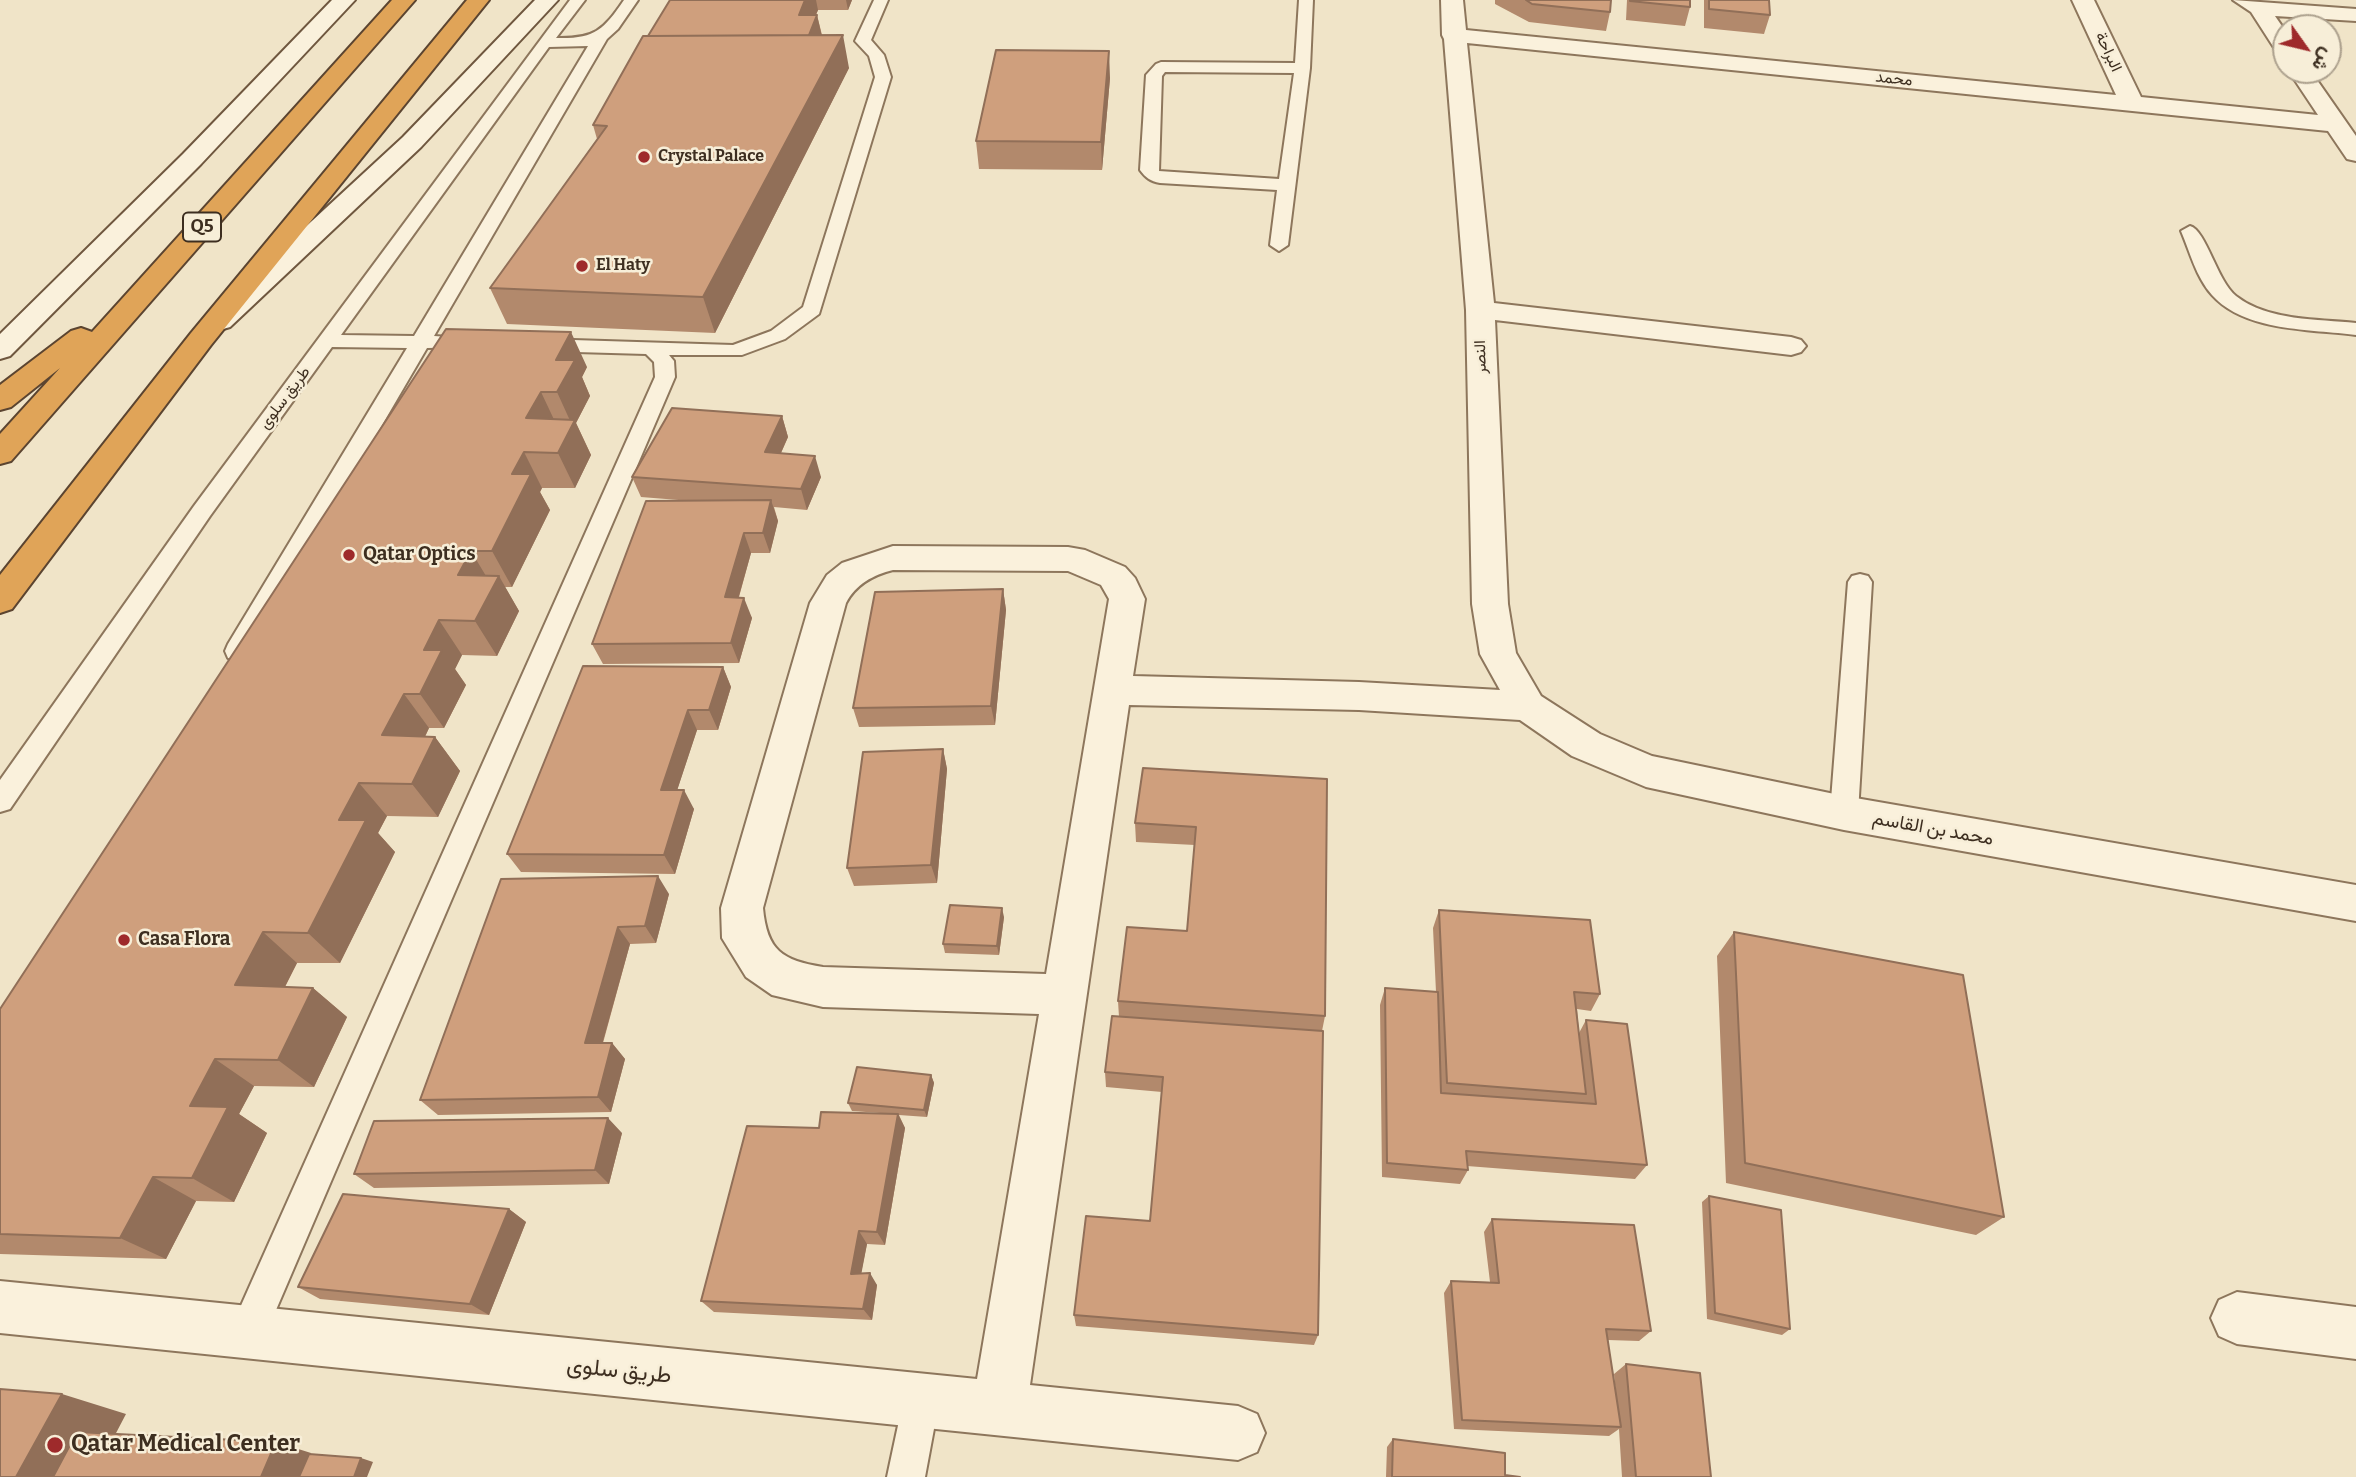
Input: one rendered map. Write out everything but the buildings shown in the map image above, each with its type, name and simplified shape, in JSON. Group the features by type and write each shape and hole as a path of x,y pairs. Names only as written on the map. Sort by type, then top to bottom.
{"highway":[{"name":"Q5","path":"0,454 404,0"},
{"path":"0,600 201,339 478,0"},
{"path":"0,400 157,278"}],"street":[{"path":"0,350 191,159 344,0"},
{"path":"201,339 403,152 547,0"},
{"name":"النصر","path":"1451,0 1480,310 1490,604 1498,654 1528,706"},
{"name":"البراحة","path":"2083,0 2132,103"},
{"path":"2251,4 2356,15"},
{"path":"2251,4 2272,32"},
{"name":"محمد","path":"1453,35 2335,124"},
{"path":"2308,84 2356,154"},
{"path":"1480,310 1791,346"},
{"path":"999,1410 1127,599 1123,587 1101,567 1068,559 893,558 870,563 850,573 835,586 828,603 742,908 744,938 761,963 788,981 823,987 1063,995"},
{"path":"1113,690 1359,696 1528,706"},
{"name":"محمد بن القاسم","path":"1528,706 1587,745 1646,771 1844,813 2356,903"},
{"name":"طريق سلوى","path":"0,1307 1238,1433"},
{"path":"2237,1318 2356,1333"}],"lane":[{"name":"طريق سلوى","path":"0,801 202,511 545,42 579,0"},
{"path":"225,671 377,420 418,342 600,39 614,27 631,0"},
{"path":"326,341 368,339 735,351 778,335 812,310 883,77 876,55 863,41 881,0"},
{"path":"1279,245 1302,68 1306,0"},
{"path":"545,42 585,42 600,39"},
{"path":"1285,184 1153,176 1149,170 1154,75 1161,67 1302,68"},
{"path":"2190,231 2217,288 2232,304 2256,315 2356,329"},
{"path":"248,1332 665,377 664,361 652,348"},
{"path":"1844,813 1860,583"},
{"path":"906,1477 921,1402"}],"place":[{"name":"Crystal Palace","path":"644,157"},
{"name":"El Haty","path":"582,266"},
{"name":"Qatar Optics","path":"349,555"},
{"name":"Casa Flora","path":"124,940"},
{"name":"Qatar Medical Center","path":"55,1445"}]}
